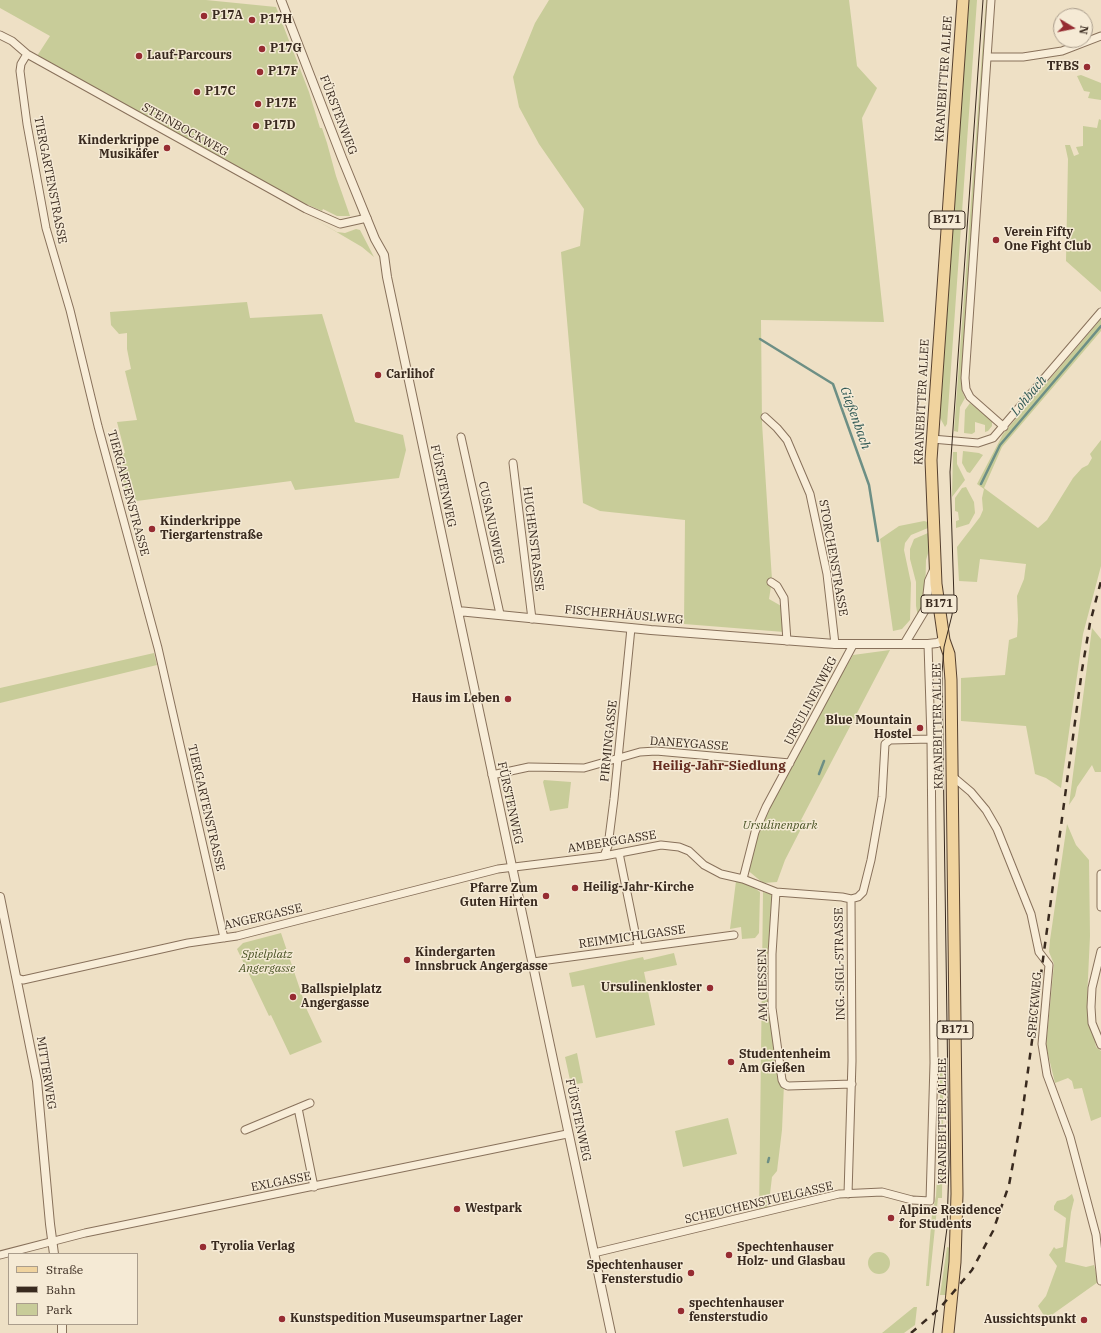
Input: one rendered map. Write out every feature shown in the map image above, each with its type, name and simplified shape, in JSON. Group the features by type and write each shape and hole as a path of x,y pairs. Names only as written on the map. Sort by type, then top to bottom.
{"main road":[{"name":"KRANEBITTER ALLEE","path":"948,1333 955,1262 956,1194 951,680 949,654 944,640 935,567 932,439 963,0"}],"street":[{"name":"FÜRSTENWEG","path":"281,0 375,239 378,257 387,277 533,962 567,1134 611,1333"},
{"path":"991,0 965,383 968,393 974,400 1004,426"},
{"name":"STEINBOCKWEG","path":"0,35 12,41 27,54 306,209 340,224 366,218"},
{"path":"987,57 1023,57 1062,51 1101,36"},
{"name":"TIERGARTENSTRASSE","path":"27,54 21,64 20,71 27,124 46,228 70,310 98,426 158,648 224,938"},
{"path":"932,439 982,443 992,439 1101,312"},
{"name":"STORCHENSTRASSE","path":"765,417 787,440 812,499 827,574 835,644"},
{"name":"CUSANUSWEG","path":"461,436 500,614"},
{"name":"HUCHENSTRASSE","path":"513,463 532,619"},
{"path":"904,643 921,619 926,608 929,581 935,567"},
{"path":"771,582 777,586 784,598 787,641"},
{"name":"FISCHERHÄUSLWEG","path":"458,612 500,614 532,619 631,628 835,644 928,644 937,643 944,640"},
{"name":"PIRMINGASSE","path":"604,856 608,846 631,628"},
{"name":"KRANEBITTER ALLEE","path":"928,644 931,739 934,1064 930,1201"},
{"name":"URSULINENWEG","path":"743,879 755,832 766,807 853,645"},
{"name":"ING.-SIGL-STRASSE","path":"848,1194 852,1084 850,899 858,897 863,892 871,860 882,797 885,744 890,740 931,739"},
{"name":"DANEYGASSE","path":"492,774 529,767 584,768 640,752 656,751 790,763"},
{"name":"SPECKWEG","path":"952,776 971,792 986,810 997,829 1031,914 1039,952 1050,965 1042,1044 1048,1075 1070,1137 1096,1235 1101,1281"},
{"name":"AMBERGGASSE","path":"512,867 604,856 668,844 689,851 704,865 721,874 743,879 776,892"},
{"path":"619,853 638,947"},
{"name":"ANGERGASSE","path":"17,978 23,980 92,963 188,943 224,938 512,867"},
{"path":"1101,874 1101,907"},
{"path":"776,892 842,897 850,899"},
{"name":"AM GIESSEN","path":"776,892 772,954 772,1008 782,1080 788,1086 852,1084"},
{"name":"MITTERWEG","path":"0,897 37,1080 54,1253"},
{"name":"REIMMICHLGASSE","path":"533,962 734,935"},
{"path":"1101,951 1092,988 1090,1007 1092,1024 1101,1045"},
{"path":"245,1130 310,1103"},
{"path":"298,1108 314,1187"},
{"name":"EXLGASSE","path":"11,1253 85,1233 567,1134"},
{"name":"SCHEUCHENSTUELGASSE","path":"594,1253 848,1194 882,1192 912,1200 930,1201"}],"green space":[{"path":"0,0 206,0 276,7 309,92 320,128 322,128 336,176 350,216 337,216 323,209 322,211 297,200 37,56 50,36 0,8"},
{"path":"549,0 849,0 857,66 877,88 862,118 884,322 761,320 762,423 772,580 769,599 783,607 784,632 684,624 685,520 600,511 583,503 561,252 580,246 584,209 539,144 519,107 513,77 535,23"},
{"path":"967,0 977,0 947,424 945,427 939,416"},
{"path":"986,0 989,0 961,380 962,391 965,398 960,407 958,432 954,431"},
{"path":"1081,75 1101,83 1101,100 1088,98 1090,92 1084,91 1077,76"},
{"path":"1099,119 1101,120 1101,292 1066,261 1068,159 1065,145 1070,145 1074,156 1079,154 1076,147 1083,146 1083,126 1097,128"},
{"path":"311,217 337,232 345,233 356,229 360,230 374,257 362,247"},
{"path":"247,302 250,318 322,314 355,422 403,435 406,450 399,478 295,490 291,481 129,502 115,454 125,453 117,422 137,420 125,371 131,369 127,349 127,333 119,334 111,325 110,312"},
{"path":"1101,319 1101,331 1002,447 984,488 1038,528 1047,520 1073,478 1082,468 1088,465 1092,458 1090,454 1101,440 1101,566 1083,634 1061,788 1046,778 1035,774 1026,726 961,721 961,678 1005,675 1009,640 1017,637 1017,596 1024,579 1026,564 980,559 977,582 959,581 957,547 980,517 983,510 982,498 984,489 977,484 1003,434"},
{"path":"970,403 992,421 992,426 988,431 985,432 985,425 975,422 975,432 972,434 964,433 965,410"},
{"path":"963,451 983,455 970,473 967,472 962,463"},
{"path":"953,452 957,452 957,464 965,480 952,497"},
{"path":"966,487 974,502 975,513 969,524 956,528 956,521 959,520 958,512 955,511 955,498 962,488"},
{"path":"924,521 928,522 928,528 911,535 905,543 904,550 911,583 910,620 902,629 893,631 880,539 899,526"},
{"path":"928,533 930,547 926,560 925,601 918,617 916,606 916,582 910,559 910,549 914,539"},
{"path":"1092,628 1101,639 1101,772 1095,772 1092,765 1077,787 1075,796 1069,805"},
{"name":"Ursulinenpark","path":"890,650 801,820 805,821 785,860 777,882 763,883 745,868 755,832 790,763 853,655"},
{"path":"154,653 157,665 0,703 0,688"},
{"path":"509,776 511,777 509,781 522,828 514,830 508,796 502,780 502,778"},
{"path":"544,780 571,782 568,808 550,811 543,782"},
{"path":"1067,824 1076,845 1089,860 1090,936 1087,999 1096,1047 1101,1051 1101,1117 1091,1121 1082,1088 1074,1089 1072,1081 1068,1078 1055,1083 1046,1046 1054,964 1049,952 1050,940"},
{"path":"736,881 749,884 760,892 759,933 755,938 742,939 741,927 730,929"},
{"path":"763,892 774,895 772,1008 784,1084 782,1130 777,1171 772,1177 768,1211 759,1214"},
{"name":"Spielplatz Angergasse","path":"281,933 307,1010 322,1042 290,1055 271,1015 269,1016 237,949 243,943"},
{"path":"674,953 677,965 644,972 655,1025 596,1038 584,985 572,987 569,973 643,957 644,960"},
{"path":"577,1053 583,1083 576,1084 570,1080 565,1057"},
{"path":"940,1072 943,1072 942,1198 938,1198 929,1286 926,1286 932,1214 936,1196 937,1177 940,1173"},
{"path":"728,1118 737,1154 683,1167 675,1131"},
{"path":"1072,1194 1074,1200 1071,1212 1065,1262 1086,1267 1094,1265 1098,1282 1046,1319 1038,1306 1046,1296 1057,1266 1049,1255 1054,1247 1056,1249 1063,1247 1066,1218 1054,1210 1054,1206 1057,1201 1065,1199"},
{"path":"947,1247 950,1248 947,1295 940,1295"},
{"path":"875,1252 883,1252 890,1259 890,1267 883,1274 875,1274 868,1267 868,1259"},
{"path":"914,1307 917,1307 915,1325 904,1333 882,1333"}],"waterway":[{"name":"Lohbach","path":"981,484 1000,445 1101,326"},
{"name":"Gießenbach","path":"760,339 833,384 869,485 878,541"},
{"name":"Lohbach","path":"819,774 824,761"},
{"name":"Lohbach","path":"768,1162 769,1158"}],"tram line":[{"path":"933,1333 947,1228 949,1163 942,673 944,647 952,615 954,599 950,472 983,0"}],"railway":[{"path":"911,1333 940,1308 972,1270 993,1231 1009,1185 1022,1115 1082,670 1090,623 1101,581"}],"place":[{"name":"P17A","path":"204,16"},
{"name":"P17H","path":"252,20"},
{"name":"P17G","path":"262,49"},
{"name":"Lauf-Parcours","path":"139,56"},
{"name":"TFBS","path":"1087,67"},
{"name":"P17F","path":"260,72"},
{"name":"P17C","path":"197,92"},
{"name":"P17E","path":"258,104"},
{"name":"P17D","path":"256,126"},
{"name":"Kinderkrippe Musikäfer","path":"167,148"},
{"name":"Verein Fifty One Fight Club","path":"996,240"},
{"name":"Carlihof","path":"378,375"},
{"name":"Kinderkrippe Tiergartenstraße","path":"152,529"},
{"name":"Haus im Leben","path":"508,699"},
{"name":"Blue Mountain Hostel","path":"920,728"},
{"name":"Heilig-Jahr-Kirche","path":"575,888"},
{"name":"Pfarre Zum Guten Hirten","path":"546,896"},
{"name":"Kindergarten Innsbruck Angergasse","path":"407,960"},
{"name":"Ursulinenkloster","path":"710,988"},
{"name":"Ballspielplatz Angergasse","path":"293,997"},
{"name":"Studentenheim Am Gießen","path":"731,1062"},
{"name":"Westpark","path":"457,1209"},
{"name":"Alpine Residence for Students","path":"891,1218"},
{"name":"Tyrolia Verlag","path":"203,1247"},
{"name":"Spechtenhauser Holz- und Glasbau","path":"729,1255"},
{"name":"Spechtenhauser Fensterstudio","path":"691,1273"},
{"name":"spechtenhauser fensterstudio","path":"681,1311"},
{"name":"Kunstspedition Museumspartner Lager","path":"282,1319"},
{"name":"Aussichtspunkt","path":"1084,1320"}],"district":[{"name":"Heilig-Jahr-Siedlung","path":"719,766"}]}
